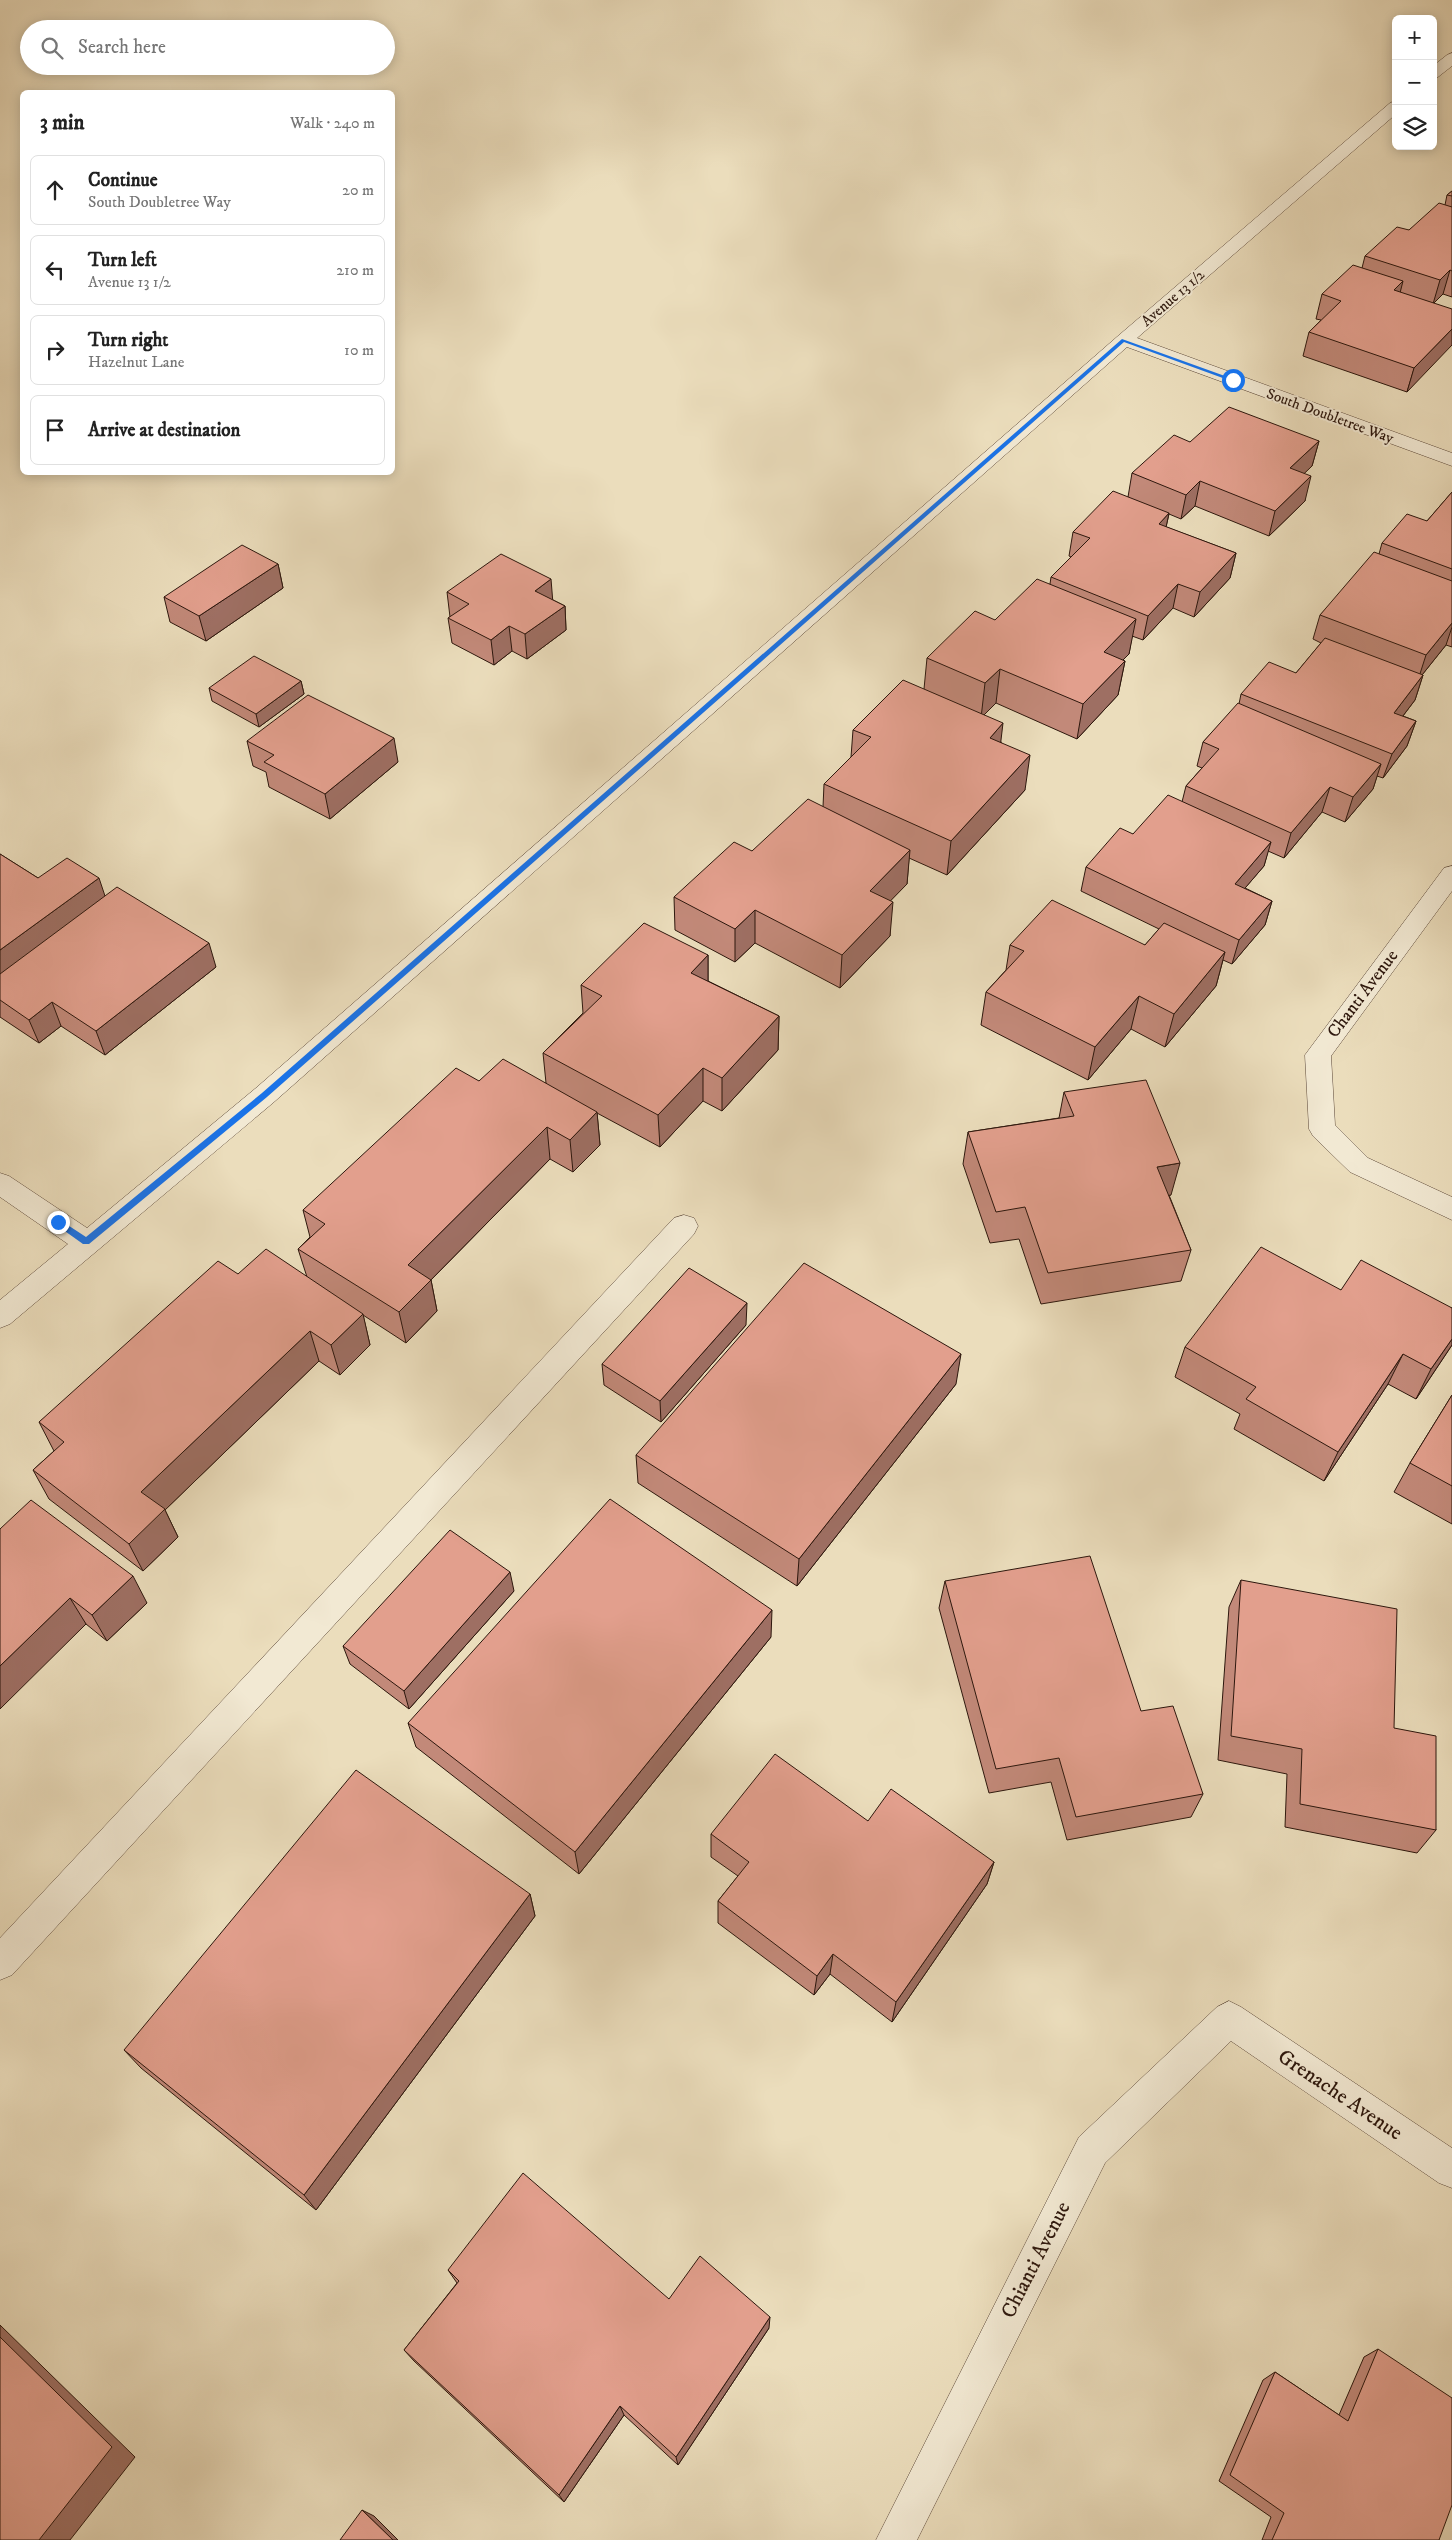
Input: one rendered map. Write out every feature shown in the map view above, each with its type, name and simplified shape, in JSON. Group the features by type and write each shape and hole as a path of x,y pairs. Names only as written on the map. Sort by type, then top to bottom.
{"street":[{"path":"1437,71 1452,58"},
{"name":"Avenue 13 1/2","path":"0,1316 86,1242 265,1095 1124,340 1392,109"},
{"name":"South Doubletree Way","path":"1124,340 1452,460"},
{"name":"Chanti Avenue","path":"1452,874 1318,1055 1322,1129 1359,1165 1452,1209"},
{"path":"0,1183 86,1242"},
{"path":"0,1962 684,1226"},
{"name":"Grenache Avenue","path":"1228,2019 1452,2170"},
{"name":"Chianti Avenue","path":"896,2540 1092,2150 1228,2019"}],"building":[{"path":"1439,203 1452,207 1452,271 1450,270 1440,280 1365,256 1397,227 1409,230"},
{"path":"1353,265 1403,281 1394,290 1452,309 1452,329 1414,368 1309,332 1341,301 1322,294"},
{"path":"1229,407 1319,441 1290,468 1311,476 1275,511 1200,481 1186,495 1132,473 1174,435 1190,442"},
{"path":"1113,491 1169,513 1159,524 1236,553 1200,592 1178,584 1148,616 1051,577 1090,538 1073,532"},
{"path":"1452,492 1452,569 1382,543 1407,514 1427,521"},
{"path":"242,545 278,564 199,616 164,597"},
{"path":"1374,552 1452,581 1452,623 1426,655 1320,615"},
{"path":"501,554 551,579 535,591 565,606 525,634 509,626 491,640 448,618 469,604 447,592"},
{"path":"1037,579 1136,619 1104,652 1125,661 1083,704 1000,669 985,683 927,658 975,611 995,620"},
{"path":"1325,638 1423,675 1394,713 1416,721 1392,754 1241,694 1269,662 1296,673"},
{"path":"254,656 301,681 256,714 209,688"},
{"path":"903,680 1003,723 990,738 1030,755 951,841 824,784 871,737 853,730"},
{"path":"308,695 394,738 325,794 264,762 274,755 247,741"},
{"path":"1238,703 1381,764 1353,797 1330,787 1291,833 1186,786 1219,749 1203,742"},
{"path":"1168,795 1271,842 1235,884 1272,901 1239,940 1086,867 1120,828 1133,834"},
{"path":"808,799 910,850 870,891 893,902 842,955 755,910 735,929 674,897 734,842 752,851"},
{"path":"0,854 38,878 67,858 99,878 0,950"},
{"path":"117,887 209,943 96,1031 52,1002 29,1020 0,1000 0,974"},
{"path":"1052,900 1145,945 1164,923 1225,952 1174,1014 1139,996 1095,1047 986,992 1024,951 1010,945"},
{"path":"644,923 708,955 691,973 779,1016 722,1078 703,1068 658,1115 543,1053 602,996 581,985"},
{"path":"503,1059 597,1112 570,1140 547,1127 408,1265 431,1280 399,1312 298,1249 325,1224 303,1210 456,1068 479,1081"},
{"path":"1146,1080 1180,1163 1157,1167 1191,1250 1048,1273 1025,1207 996,1212 968,1132 1074,1116 1064,1092"},
{"path":"1261,1247 1341,1290 1361,1260 1452,1308 1452,1339 1431,1369 1403,1354 1338,1452 1246,1399 1256,1387 1185,1347"},
{"path":"266,1249 363,1314 331,1345 310,1331 141,1492 165,1509 129,1544 33,1470 64,1442 39,1422 218,1261 238,1274"},
{"path":"804,1263 961,1354 799,1559 636,1455"},
{"path":"689,1268 747,1303 660,1401 602,1364"},
{"path":"1452,1395 1452,1486 1410,1463"},
{"path":"610,1499 772,1610 575,1852 408,1723"},
{"path":"31,1500 133,1576 92,1615 70,1598 0,1666 0,1529"},
{"path":"450,1530 510,1572 404,1691 343,1646"},
{"path":"1090,1556 1141,1711 1173,1706 1203,1794 1076,1817 1059,1758 996,1769 945,1581"},
{"path":"1241,1580 1397,1609 1394,1728 1436,1736 1436,1830 1300,1804 1302,1749 1231,1736"},
{"path":"775,1754 868,1821 891,1789 994,1862 896,2002 833,1954 817,1976 718,1901 749,1862 711,1834"},
{"path":"356,1770 530,1894 304,2195 124,2050"},
{"path":"523,2173 669,2299 700,2256 770,2317 676,2457 620,2406 559,2495 404,2350 459,2281 448,2270"},
{"path":"0,2337 112,2447 39,2540 0,2540"},
{"path":"1378,2349 1452,2398 1452,2505 1439,2540 1272,2540 1284,2513 1230,2475 1275,2372 1348,2421"},
{"path":"362,2510 393,2540 340,2540"}],"route":[{"path":"58,1222 86,1242 265,1095 1124,340 1233,380"}]}
